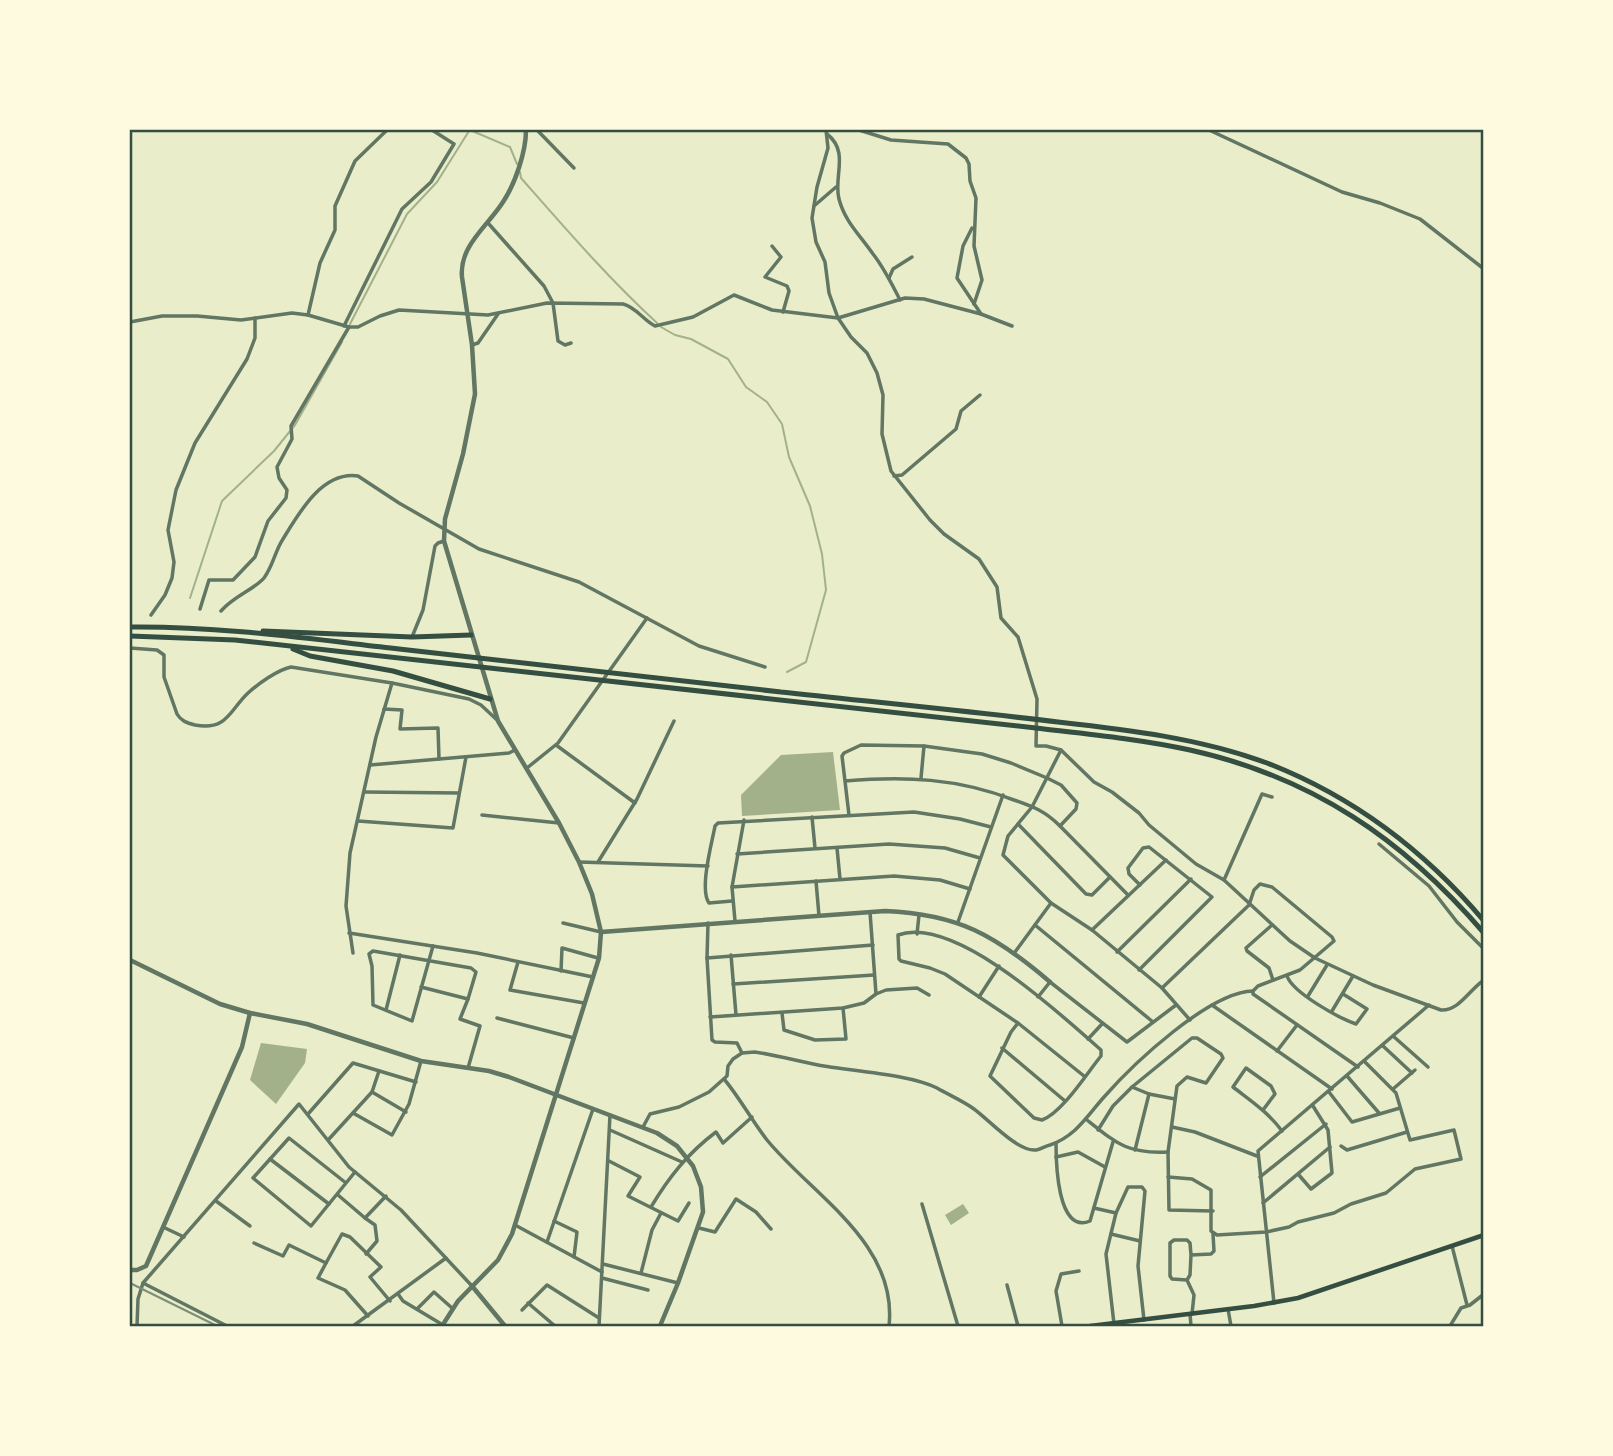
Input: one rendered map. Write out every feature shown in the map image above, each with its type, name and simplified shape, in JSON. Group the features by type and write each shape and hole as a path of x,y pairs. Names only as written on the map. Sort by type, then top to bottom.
{"main road":[{"path":"130,627 412,637 471,635"},
{"path":"221,630 1143,732 1190,741 1267,763 1348,803 1417,852 1460,893 1483,920"},
{"path":"130,636 202,637 1036,728 1144,741 1203,753 1276,776 1361,821 1440,884 1483,933"},
{"path":"284,646 310,656 369,665 490,699"},
{"path":"1090,1326 1274,1303 1330,1288 1483,1236"}],"street":[{"path":"308,315 320,264 335,230 335,206 355,161 387,130"},
{"path":"200,609 209,580 233,580 255,557 268,521 286,498 288,490 279,478 277,467 292,439 291,426 346,327 402,209 431,182 454,144 432,130"},
{"path":"498,721 444,541 444,527 475,394 462,262 468,247 488,223 511,186 526,130"},
{"path":"537,130 575,167"},
{"path":"859,130 883,139 942,143 955,148 969,164 970,181 976,198 974,246 982,280 974,304"},
{"path":"1209,130 1342,192 1420,219 1483,269"},
{"path":"827,132 840,156 841,166 836,187 844,214 889,278 901,300"},
{"path":"827,132 828,148 813,207 813,233 825,262 827,287 838,318 851,337 867,353 877,373 883,395 882,434 887,460 894,476 919,509 944,534 979,559 997,587 1001,618 1018,637 1037,699 1036,746 1061,750 1094,782 1139,813 1149,825 1196,864 1224,880 1290,941 1327,965 1441,1010 1450,1009 1483,980"},
{"path":"813,207 836,187"},
{"path":"488,223 544,286 554,303 558,341 565,345 570,343"},
{"path":"975,224 963,246 957,278 981,314"},
{"path":"772,246 780,257 765,277 787,286 789,291 783,312"},
{"path":"889,278 893,269 912,257"},
{"path":"130,322 162,316 241,320 292,313 346,327 358,327 399,310 467,315 498,314 554,303 623,304 633,308 639,316 655,326 693,317 734,295 783,312 838,318 905,298 924,299 981,314 1012,326"},
{"path":"472,345 478,343 498,314"},
{"path":"151,615 165,595 172,578 174,562 168,530 176,490 195,443 211,420 216,405 247,359 255,338 255,318"},
{"path":"894,476 902,475 956,429 961,411 980,395"},
{"path":"221,611 238,595 262,580 282,539 326,482 358,475 399,503 480,549 579,582 699,646 765,667"},
{"path":"412,637 423,610 435,547 444,541"},
{"path":"527,768 556,745 647,618"},
{"path":"130,648 161,652 164,655 166,683 177,714 184,722 202,726 220,724 248,693 286,668 301,667 469,699 490,711 498,721 579,862 595,904 601,932 599,958 515,1225 498,1259 452,1308 442,1326 403,1301 398,1294"},
{"path":"353,953 346,906 350,853 384,709 393,683"},
{"path":"384,709 402,710 400,729 438,728 439,759"},
{"path":"598,862 635,803 674,721"},
{"path":"556,745 635,803"},
{"path":"849,815 842,756 861,745 924,747 982,754 1011,762 1062,785 1077,803 1076,809 1060,826"},
{"path":"921,778 924,747"},
{"path":"370,765 509,753 515,750"},
{"path":"1061,750 1032,807 1008,836 1003,855 1051,903 1092,930 1162,988 1190,1020"},
{"path":"358,821 453,828 466,757"},
{"path":"845,781 921,778 955,782 1003,795 1046,812 1128,895"},
{"path":"364,792 459,793"},
{"path":"1224,880 1262,794 1272,797"},
{"path":"958,922 1003,795"},
{"path":"732,901 709,903 706,898 715,826 723,822 914,812 991,827"},
{"path":"482,815 559,823"},
{"path":"812,817 815,848"},
{"path":"735,921 732,887 744,820"},
{"path":"1018,824 1086,894 1092,895 1110,877"},
{"path":"737,854 889,844 945,848 980,858"},
{"path":"1379,844 1429,886 1457,922 1483,949"},
{"path":"1139,970 1211,900 1211,895 1149,846 1143,848 1128,871 1140,885"},
{"path":"837,848 840,880"},
{"path":"1092,930 1166,860"},
{"path":"579,862 708,866"},
{"path":"732,887 907,876 940,880 970,889"},
{"path":"1117,952 1191,878"},
{"path":"816,881 819,916"},
{"path":"643,1127 649,1114 679,1107 709,1092 724,1079 733,1059 742,1053 766,1054 933,1086 974,1109 1021,1147 1034,1150 1056,1143 1073,1133 1087,1121 1102,1098 1136,1064 1190,1020 1212,1005 1244,991 1253,991 1258,986 1300,970 1334,941 1272,887 1259,884 1249,905 1162,988"},
{"path":"1015,952 1051,903"},
{"path":"563,923 601,932 870,912 919,913 958,922 985,933 1015,952 1127,1042 1176,1005"},
{"path":"870,912 876,994"},
{"path":"917,934 919,913"},
{"path":"708,923 707,958 713,1041 737,1043 742,1053"},
{"path":"1035,925 1153,1022"},
{"path":"1272,925 1247,951 1269,968 1273,980"},
{"path":"349,933 433,946 593,977"},
{"path":"1018,1023 1002,1048 990,1076 1034,1118 1047,1119 1065,1101 1084,1076 1101,1052 1038,996 999,966 962,945 917,934 898,935 901,961 945,974 1018,1023 1084,1076"},
{"path":"707,958 873,945"},
{"path":"433,946 429,959 421,987 412,1021 373,1005 369,954 373,951 429,959 471,968 476,972 460,1019 480,1026 468,1068"},
{"path":"561,971 562,948 599,958"},
{"path":"386,1010 400,955"},
{"path":"731,955 736,1014"},
{"path":"130,960 220,1004 317,1027 421,1061 509,1077 668,1139 687,1156 693,1166 701,1187 703,1212 660,1326"},
{"path":"518,962 510,990 584,1003"},
{"path":"1308,997 1327,965"},
{"path":"979,997 999,966"},
{"path":"733,984 874,975"},
{"path":"1287,976 1290,982 1308,997 1356,1024 1367,1009 1343,993"},
{"path":"1332,1011 1353,976"},
{"path":"1038,996 1050,982"},
{"path":"421,987 468,999"},
{"path":"710,1017 843,1008 864,1003 886,990 917,988 929,995"},
{"path":"1253,991 1253,994 1357,1067"},
{"path":"1212,1005 1331,1090 1352,1122 1400,1108"},
{"path":"1274,1303 1257,1156 1260,1149 1429,1005"},
{"path":"782,1013 784,1030 815,1040 846,1039 843,1008"},
{"path":"130,1270 146,1266 242,1047 250,1013"},
{"path":"497,1018 574,1038"},
{"path":"1088,1039 1102,1024"},
{"path":"1278,1052 1297,1024"},
{"path":"1393,1036 1428,1067"},
{"path":"1098,1130 1113,1106 1132,1087 1192,1038 1197,1038 1222,1054 1223,1058 1206,1083 1187,1077 1177,1086 1168,1152 1170,1211 1213,1211"},
{"path":"1382,1046 1413,1072 1393,1089"},
{"path":"1002,1048 1065,1101"},
{"path":"353,1114 392,1135 406,1112 421,1061"},
{"path":"1213,1234 1266,1232 1289,1227 1387,1193 1415,1169 1461,1158 1454,1130 1410,1139 1396,1093 1364,1061"},
{"path":"308,1114 353,1063 416,1082"},
{"path":"1263,1110 1275,1094 1271,1086 1246,1068 1233,1087 1263,1110 1270,1115 1282,1131"},
{"path":"329,1139 372,1092 379,1071"},
{"path":"1348,1076 1379,1114"},
{"path":"724,1079 767,1140 863,1240 885,1283 889,1326"},
{"path":"1132,1087 1149,1094 1175,1099"},
{"path":"372,1092 406,1112"},
{"path":"1135,1150 1149,1094"},
{"path":"137,1326 138,1299 143,1283 299,1104 355,1172 386,1196 472,1286 505,1326"},
{"path":"1298,1174 1311,1189 1332,1173 1326,1124 1312,1107"},
{"path":"547,1242 593,1109"},
{"path":"598,1326 610,1115"},
{"path":"651,1207 687,1156 716,1132 723,1143 752,1118"},
{"path":"1087,1121 1113,1142 1149,1153 1168,1152"},
{"path":"1260,1177 1326,1124"},
{"path":"1172,1127 1195,1132 1257,1156"},
{"path":"610,1130 682,1161"},
{"path":"1341,1146 1347,1150 1407,1132"},
{"path":"346,1183 289,1138 253,1178 312,1226 355,1172"},
{"path":"1056,1143 1059,1195 1070,1216 1086,1223 1090,1220 1113,1142"},
{"path":"1263,1203 1330,1147"},
{"path":"1056,1157 1078,1152 1105,1167"},
{"path":"270,1159 329,1204"},
{"path":"609,1161 640,1177 628,1196 678,1221 689,1203"},
{"path":"1168,1177 1192,1179 1211,1190 1214,1251 1211,1254 1191,1255"},
{"path":"1114,1324 1106,1262 1116,1213 1128,1187 1142,1187 1145,1191 1138,1266 1144,1320"},
{"path":"338,1195 375,1225 377,1241 366,1254"},
{"path":"365,1218 386,1196"},
{"path":"699,1228 715,1233 736,1199 756,1212 771,1229"},
{"path":"216,1200 250,1226"},
{"path":"922,1204 958,1326"},
{"path":"1093,1208 1116,1213"},
{"path":"641,1273 652,1230 661,1213"},
{"path":"554,1221 577,1232 574,1257"},
{"path":"515,1225 602,1272"},
{"path":"163,1227 185,1237"},
{"path":"368,1316 345,1290 318,1278 342,1234 350,1237 381,1267 370,1277 390,1301"},
{"path":"1111,1234 1140,1241"},
{"path":"1174,1240 1187,1240 1190,1243 1190,1275 1187,1280 1172,1279 1170,1276 1170,1243 1174,1240"},
{"path":"254,1243 283,1256 289,1245 326,1263"},
{"path":"1452,1247 1467,1305"},
{"path":"353,1326 446,1258"},
{"path":"603,1264 678,1283"},
{"path":"1062,1326 1056,1291 1061,1274 1079,1271"},
{"path":"602,1278 648,1290"},
{"path":"1187,1280 1194,1295 1191,1326"},
{"path":"143,1283 227,1326"},
{"path":"522,1310 547,1285 599,1318"},
{"path":"1007,1285 1018,1326"},
{"path":"417,1309 434,1292 452,1308"},
{"path":"1450,1326 1461,1308 1483,1294"},
{"path":"528,1303 555,1326"},
{"path":"1228,1309 1231,1326"}],"shaded area":[{"path":"833,752 840,810 742,816 741,795 781,755"},
{"path":"261,1043 307,1049 305,1063 276,1104 250,1080"},
{"path":"963,1204 969,1213 951,1225 945,1215"}],"waterway":[{"path":"470,130 510,147 517,164"},
{"path":"350,324 407,214 437,182 469,131"},
{"path":"520,172 521,178 587,252 657,323"},
{"path":"661,327 675,335 691,339 728,359 746,387 767,402 782,424 789,457 810,506 822,554 826,590 806,662 787,672"},
{"path":"190,598 222,501 274,451 295,425 342,342"}],"railway":[{"path":"130,1283 217,1326"}]}
